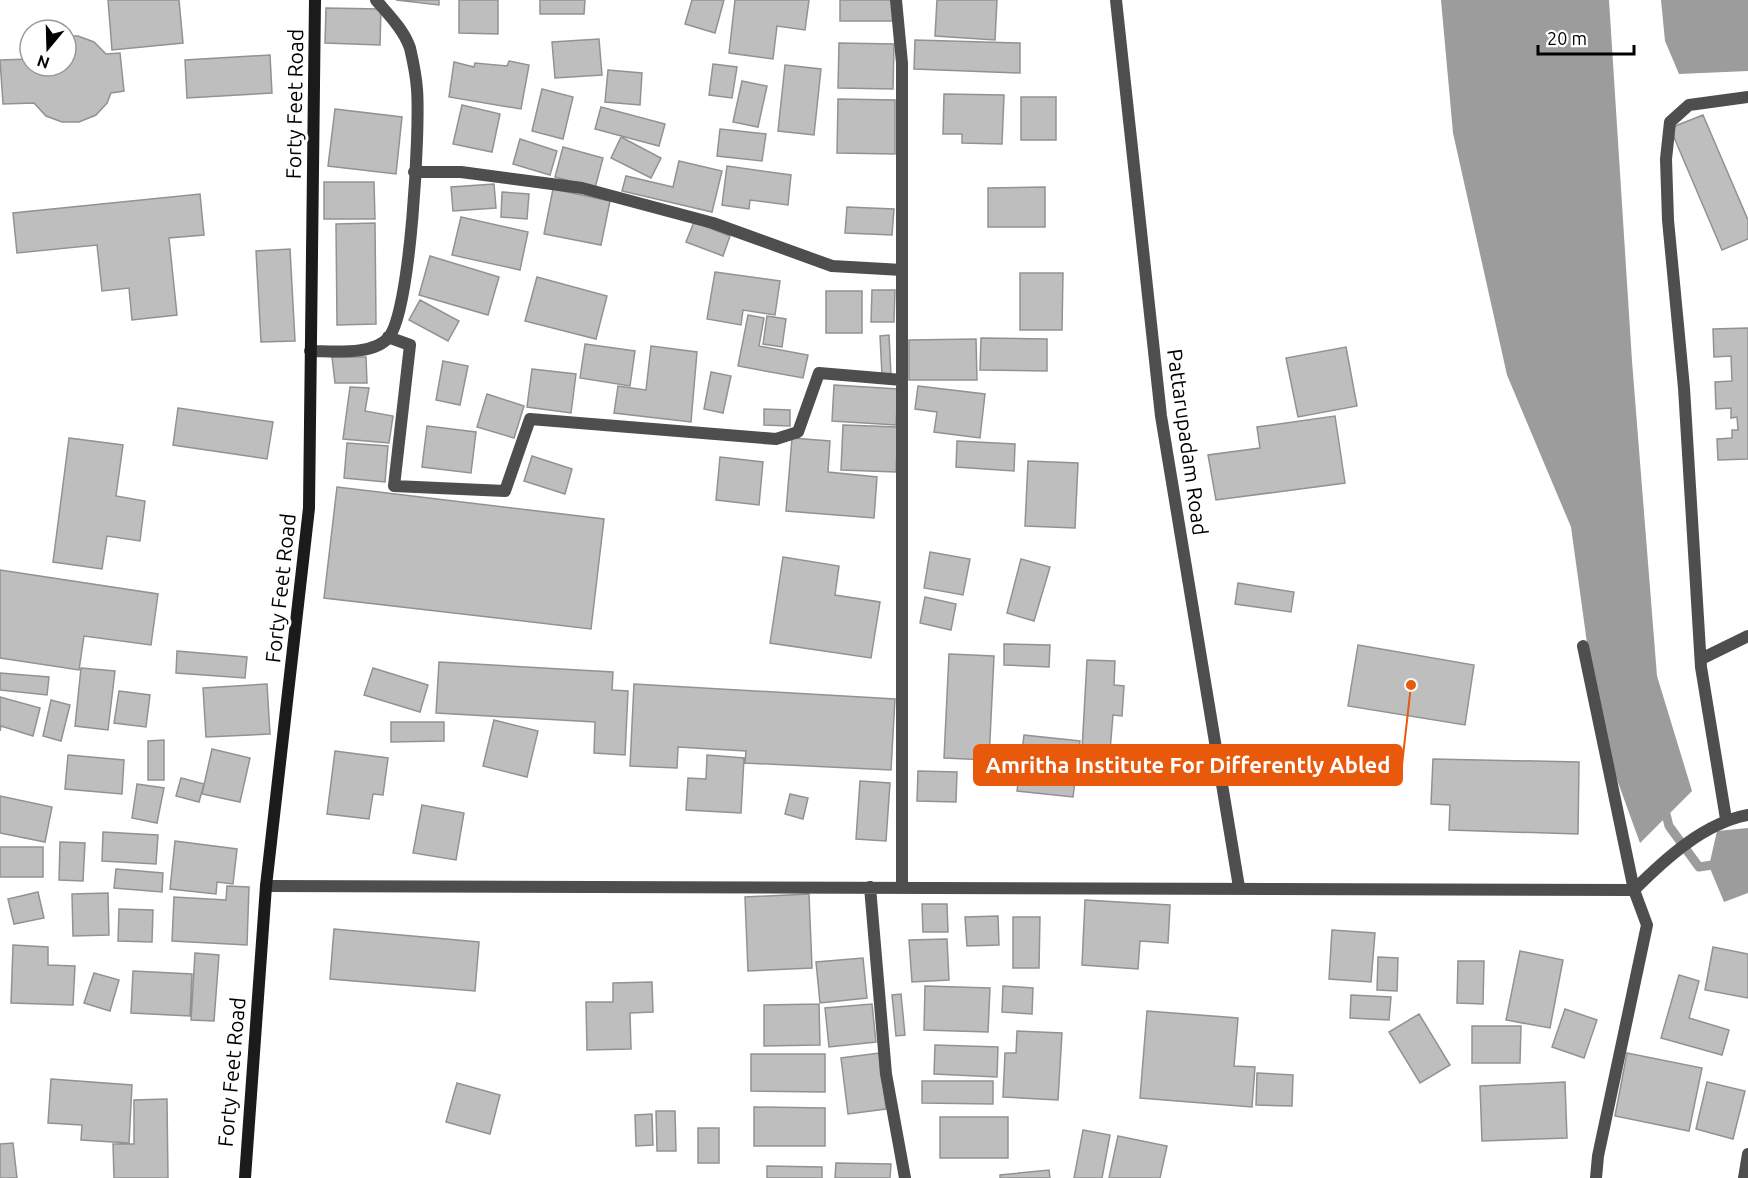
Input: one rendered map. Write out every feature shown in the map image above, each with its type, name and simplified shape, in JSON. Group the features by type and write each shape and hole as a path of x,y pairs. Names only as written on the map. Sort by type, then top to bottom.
{"main road":[{"name":"Forty Feet Road","path":"245,1178 266,886 309,508 315,0"}],"street":[{"path":"310,351 364,350 388,337 398,314 409,257 417,88 410,47 400,30 376,0"},
{"path":"896,0 902,63 902,887"},
{"name":"Pattarupadam Road","path":"1116,0 1161,416 1239,887"},
{"path":"1726,819 1701,659 1684,388 1668,220 1666,159 1670,122 1689,105 1748,97"},
{"path":"414,172 461,172 582,188 713,223 832,266 902,270"},
{"path":"388,337 410,345 394,486 505,491 530,418 776,439 798,432 819,373 902,380"},
{"path":"1701,659 1748,636"},
{"path":"1583,646 1634,890 1647,925 1598,1156 1596,1178"},
{"path":"266,886 1239,887 1634,890 1649,875 1702,833 1726,819 1748,815"},
{"path":"870,887 886,1074 905,1178"},
{"path":"1744,1178 1748,1154"}],"shaded area":[{"path":"1441,0 1609,0 1632,361 1657,676 1692,791 1640,843 1599,730 1571,527 1507,375 1453,133"},
{"path":"1661,0 1748,0 1748,71 1679,74 1665,41"},
{"path":"1748,828 1748,893 1724,902 1709,866 1717,831"}],"building":[{"path":"108,0 179,0 183,43 112,50"},
{"path":"396,0 439,0 439,5"},
{"path":"459,0 498,0 498,34 459,33"},
{"path":"540,0 585,0 584,14 540,14"},
{"path":"692,0 724,0 715,33 685,24"},
{"path":"735,0 809,0 805,30 777,26 773,59 729,53"},
{"path":"840,0 893,0 893,21 840,21"},
{"path":"937,0 997,0 995,40 935,36"},
{"path":"326,8 381,9 380,45 325,43"},
{"path":"78,36 94,42 106,54 120,53 124,91 111,93 107,103 96,115 79,122 62,122 46,116 34,103 3,104 0,60 18,59 18,78 78,78"},
{"path":"599,39 602,75 555,78 552,42"},
{"path":"915,40 1020,43 1020,73 914,69"},
{"path":"839,43 894,44 893,89 838,88"},
{"path":"270,55 272,93 187,98 185,60"},
{"path":"509,61 529,65 521,109 449,97 454,62 474,67 475,63 507,66"},
{"path":"713,64 737,67 732,98 709,95"},
{"path":"785,65 821,69 814,135 778,131"},
{"path":"608,70 642,73 640,105 605,102"},
{"path":"742,81 767,86 758,127 733,122"},
{"path":"542,89 573,97 563,139 532,131"},
{"path":"944,94 1004,95 1002,144 962,143 962,134 943,134"},
{"path":"1021,97 1056,97 1056,140 1021,140"},
{"path":"838,99 895,100 895,154 837,153"},
{"path":"462,105 500,114 492,152 453,144"},
{"path":"601,107 665,124 659,146 595,129"},
{"path":"335,109 402,117 396,174 328,166"},
{"path":"1703,115 1748,220 1748,239 1722,250 1670,128"},
{"path":"720,129 766,134 762,161 717,156"},
{"path":"621,137 661,158 651,178 611,158"},
{"path":"520,139 557,151 550,175 513,164"},
{"path":"563,147 603,158 595,188 555,177"},
{"path":"679,161 722,171 712,212 622,191 626,176 673,187"},
{"path":"727,166 791,175 788,205 750,200 749,209 722,205"},
{"path":"324,182 374,182 375,219 324,219"},
{"path":"494,184 496,208 453,211 451,187"},
{"path":"1045,187 1045,227 988,227 988,188"},
{"path":"553,189 610,201 601,245 544,234"},
{"path":"502,192 529,194 527,219 501,217"},
{"path":"200,194 204,235 169,238 177,315 132,320 129,288 102,291 97,245 17,253 13,213"},
{"path":"847,207 894,209 892,235 845,233"},
{"path":"461,217 528,232 520,270 452,255"},
{"path":"694,222 730,236 723,256 686,242"},
{"path":"375,223 376,324 337,325 336,224"},
{"path":"290,249 295,341 261,342 256,251"},
{"path":"430,256 499,277 488,315 419,295"},
{"path":"715,272 780,281 775,315 743,310 741,325 707,319"},
{"path":"1020,273 1063,273 1062,330 1020,330"},
{"path":"537,277 607,296 596,339 525,321"},
{"path":"872,290 895,290 894,322 871,322"},
{"path":"826,291 862,291 862,333 826,333"},
{"path":"420,300 459,321 448,341 409,320"},
{"path":"748,315 764,318 759,346 808,355 803,378 738,366"},
{"path":"767,316 786,319 782,347 763,344"},
{"path":"1748,328 1748,459 1718,460 1717,439 1732,438 1732,430 1738,430 1737,417 1731,418 1731,408 1716,409 1715,382 1732,381 1731,356 1714,357 1713,329"},
{"path":"889,335 891,375 882,375 880,336"},
{"path":"981,338 1047,339 1047,371 980,370"},
{"path":"976,339 977,380 909,380 909,340"},
{"path":"585,344 635,351 630,386 580,378"},
{"path":"651,346 697,352 691,422 614,413 618,386 646,390"},
{"path":"1346,347 1357,406 1298,417 1286,358"},
{"path":"332,357 366,357 367,383 335,383"},
{"path":"443,361 468,366 460,405 436,400"},
{"path":"532,369 576,374 571,413 527,407"},
{"path":"711,372 731,376 723,413 704,409"},
{"path":"834,385 898,389 896,425 832,421"},
{"path":"918,386 985,394 980,438 934,432 937,412 915,409"},
{"path":"350,387 369,388 365,411 393,416 389,443 343,439"},
{"path":"487,394 524,406 514,438 477,427"},
{"path":"178,408 273,422 267,459 173,445"},
{"path":"764,409 790,410 790,426 764,425"},
{"path":"1335,416 1345,483 1216,500 1208,455 1260,448 1257,427"},
{"path":"843,425 898,427 896,472 841,470"},
{"path":"427,426 476,432 471,473 422,467"},
{"path":"69,438 123,445 116,496 145,501 140,541 107,536 102,569 53,562"},
{"path":"792,438 830,441 828,472 877,477 874,518 786,511"},
{"path":"957,441 1015,444 1014,471 956,467"},
{"path":"347,443 388,446 385,482 344,478"},
{"path":"532,456 572,469 565,494 524,481"},
{"path":"720,457 763,462 759,505 716,500"},
{"path":"1028,461 1078,463 1075,528 1025,526"},
{"path":"337,487 604,519 591,629 324,598"},
{"path":"930,552 970,559 963,595 924,588"},
{"path":"783,557 839,566 835,595 880,602 871,658 770,643"},
{"path":"1021,559 1050,567 1034,621 1007,613"},
{"path":"0,570 158,594 151,645 84,636 79,670 0,658"},
{"path":"1238,583 1294,592 1291,612 1235,604"},
{"path":"925,597 956,604 951,630 920,623"},
{"path":"1004,644 1050,645 1049,667 1004,665"},
{"path":"1358,645 1474,665 1465,725 1348,706"},
{"path":"177,651 247,657 245,678 176,673"},
{"path":"949,654 994,656 989,760 944,758"},
{"path":"1087,660 1115,661 1114,685 1124,686 1122,716 1113,715 1110,751 1082,750"},
{"path":"439,662 613,672 612,690 628,691 625,755 594,753 595,722 436,713"},
{"path":"81,668 115,671 108,730 75,726"},
{"path":"373,668 428,685 420,712 364,695"},
{"path":"0,673 49,677 47,695 0,690"},
{"path":"267,684 270,734 206,737 203,688"},
{"path":"634,684 895,699 891,770 745,763 746,751 678,747 677,768 630,766"},
{"path":"119,691 150,695 146,727 114,723"},
{"path":"0,697 40,708 33,736 1,726 0,731"},
{"path":"51,700 70,705 61,741 43,736"},
{"path":"494,720 538,731 527,777 483,766"},
{"path":"391,722 444,722 444,741 391,742"},
{"path":"1024,735 1080,741 1073,797 1017,791"},
{"path":"164,740 164,780 148,780 148,741"},
{"path":"212,749 250,758 240,802 202,794"},
{"path":"335,751 388,758 383,795 373,794 369,819 327,814"},
{"path":"68,755 124,760 122,794 65,789"},
{"path":"707,755 744,758 741,813 686,810 688,778 706,779"},
{"path":"1433,759 1579,762 1578,834 1449,830 1450,805 1431,804"},
{"path":"918,771 957,772 956,802 917,801"},
{"path":"181,778 204,784 199,802 176,796"},
{"path":"860,781 890,783 886,841 856,839"},
{"path":"137,784 164,788 157,823 132,818"},
{"path":"790,794 808,798 803,819 785,814"},
{"path":"0,796 52,807 45,842 0,833"},
{"path":"422,805 464,813 456,860 413,853"},
{"path":"103,832 158,835 156,864 102,861"},
{"path":"175,841 237,849 233,884 217,882 216,894 170,889"},
{"path":"60,842 85,843 83,881 59,880"},
{"path":"0,847 43,847 43,877 0,877"},
{"path":"116,869 163,873 162,892 114,888"},
{"path":"227,886 249,887 247,945 172,941 174,897 226,900"},
{"path":"38,892 44,918 14,924 8,899"},
{"path":"108,893 109,935 73,936 72,894"},
{"path":"809,894 812,968 748,971 745,897"},
{"path":"1085,900 1170,905 1168,943 1140,941 1138,969 1082,965"},
{"path":"922,904 947,904 948,932 923,932"},
{"path":"119,909 153,910 152,942 118,941"},
{"path":"998,916 999,945 967,946 965,917"},
{"path":"1013,917 1040,917 1039,968 1013,968"},
{"path":"334,929 479,942 475,991 330,979"},
{"path":"1332,930 1375,933 1371,982 1329,979"},
{"path":"947,939 949,980 912,982 909,940"},
{"path":"13,945 48,947 48,965 75,966 73,1005 11,1003"},
{"path":"1713,947 1748,954 1748,998 1705,990"},
{"path":"1520,951 1563,960 1550,1028 1506,1020"},
{"path":"195,953 219,955 214,1021 191,1020"},
{"path":"1378,957 1398,958 1397,991 1377,990"},
{"path":"863,958 867,998 820,1003 816,962"},
{"path":"1458,961 1484,961 1483,1004 1457,1003"},
{"path":"133,971 192,974 190,1016 131,1013"},
{"path":"94,973 119,980 110,1011 84,1003"},
{"path":"1679,975 1699,981 1689,1018 1729,1030 1722,1055 1661,1038"},
{"path":"652,982 653,1012 630,1013 631,1049 587,1050 586,1002 613,1002 613,983"},
{"path":"925,986 990,988 988,1032 924,1030"},
{"path":"1003,986 1033,988 1032,1014 1002,1012"},
{"path":"901,994 905,1035 896,1036 892,995"},
{"path":"1351,995 1391,997 1389,1020 1350,1018"},
{"path":"819,1004 820,1045 764,1046 764,1005"},
{"path":"872,1004 876,1042 829,1047 825,1008"},
{"path":"1565,1009 1597,1020 1584,1058 1552,1047"},
{"path":"1147,1011 1238,1018 1234,1066 1255,1067 1252,1107 1140,1098"},
{"path":"1419,1014 1450,1065 1420,1083 1389,1032"},
{"path":"1472,1026 1521,1026 1520,1063 1472,1063"},
{"path":"1017,1031 1062,1033 1058,1100 1003,1097 1005,1053 1016,1053"},
{"path":"935,1045 998,1047 997,1077 934,1074"},
{"path":"879,1053 886,1109 848,1114 841,1058"},
{"path":"1627,1053 1702,1068 1689,1131 1615,1116"},
{"path":"751,1054 825,1054 825,1092 751,1091"},
{"path":"1257,1073 1293,1075 1292,1106 1256,1105"},
{"path":"51,1079 132,1085 129,1143 81,1140 82,1125 48,1123"},
{"path":"922,1081 993,1081 993,1104 922,1103"},
{"path":"1565,1082 1567,1138 1482,1141 1480,1086"},
{"path":"1707,1082 1745,1091 1733,1139 1696,1129"},
{"path":"457,1083 500,1095 490,1134 446,1122"},
{"path":"167,1099 168,1178 114,1178 113,1144 134,1144 134,1100"},
{"path":"754,1107 825,1108 825,1146 754,1146"},
{"path":"656,1111 675,1111 676,1151 657,1151"},
{"path":"652,1114 653,1145 636,1146 635,1115"},
{"path":"940,1117 1008,1117 1008,1158 940,1158"},
{"path":"698,1128 719,1128 719,1163 698,1163"},
{"path":"1083,1130 1110,1135 1102,1178 1074,1178"},
{"path":"1118,1136 1167,1146 1160,1178 1109,1178"},
{"path":"13,1143 17,1178 0,1178 0,1144"},
{"path":"836,1163 891,1164 890,1178 835,1178"},
{"path":"767,1166 822,1167 822,1178 767,1178"},
{"path":"1049,1170 1050,1178 1000,1178 1000,1175"}],"waterway":[{"path":"1664,806 1669,826 1699,867 1719,864"}],"place":[{"name":"Amritha Institute For Differently Abled","path":"1411,685"}]}
